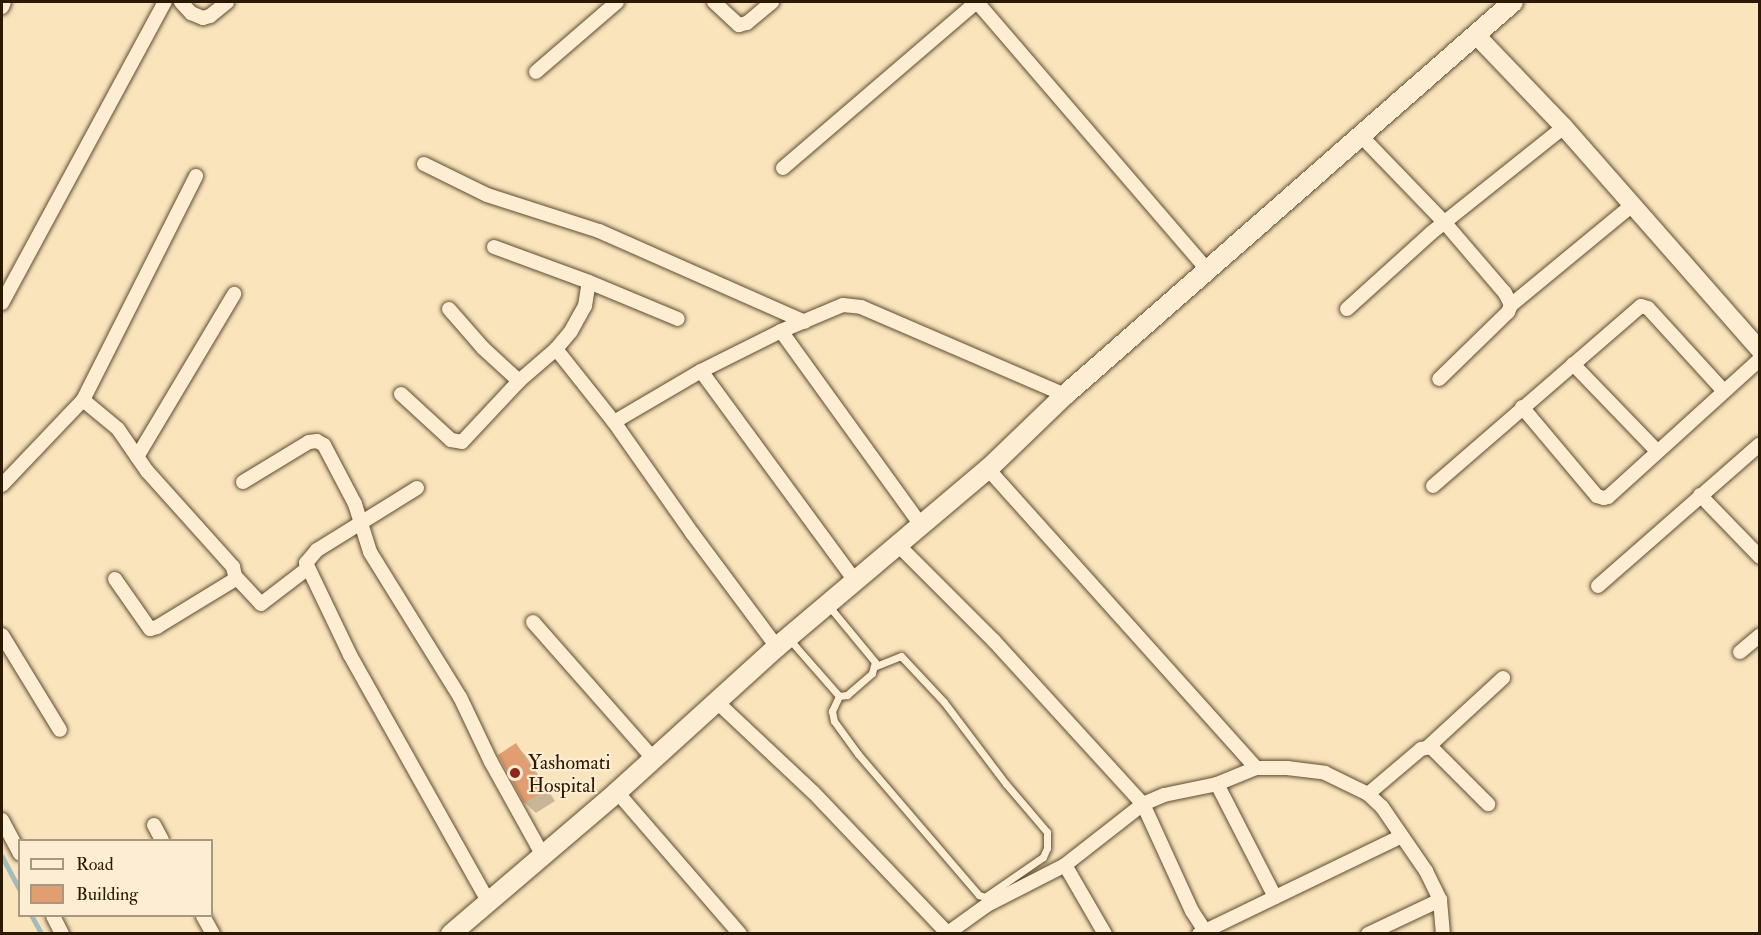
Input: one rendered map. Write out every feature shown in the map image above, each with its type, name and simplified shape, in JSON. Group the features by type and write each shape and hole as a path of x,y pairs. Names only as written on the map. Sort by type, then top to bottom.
{"main road":[{"path":"451,933 617,792 652,758 920,524 988,468 1065,395 1513,2"}],"street":[{"path":"2,7 4,2"},
{"path":"2,303 7,279 165,2"},
{"path":"181,2 191,13 203,18 210,16 227,2"},
{"path":"536,72 616,2"},
{"path":"714,2 739,26 747,23 772,2"},
{"path":"783,168 977,2 1208,271"},
{"path":"1476,34 1564,127 1631,206 1760,350"},
{"path":"1347,309 1445,223 1564,127"},
{"path":"1361,136 1445,223 1505,293 1510,305"},
{"path":"424,164 487,195 598,231 805,322"},
{"path":"2,485 83,399 196,176"},
{"path":"1439,379 1508,312 1510,305 1631,206"},
{"path":"494,247 589,282 678,319"},
{"path":"401,394 451,440 458,443 466,439 519,381 556,349 580,318 589,282"},
{"path":"137,457 234,294"},
{"path":"614,422 701,371 781,331 843,305 861,307 1065,395"},
{"path":"1433,486 1481,447 1522,407 1643,306 1648,308 1723,390"},
{"path":"449,309 483,348 519,381"},
{"path":"781,331 920,524"},
{"path":"556,349 614,422 692,533 783,643"},
{"path":"1522,407 1600,497 1608,497 1656,450 1760,359"},
{"path":"1573,364 1656,450"},
{"path":"701,371 855,581"},
{"path":"83,399 112,422 137,457 233,567 235,576 261,604 308,568"},
{"path":"243,482 298,447 317,441 324,445 355,504 370,552 460,698 491,762 542,854"},
{"path":"1598,586 1700,495 1758,447"},
{"path":"988,468 1256,768"},
{"path":"417,488 361,525 317,550 308,559 308,568 350,655 488,901"},
{"path":"1700,495 1760,557"},
{"path":"897,544 994,641 1143,804 1204,932 1402,836"},
{"path":"115,579 150,628 176,616 234,580 235,576"},
{"path":"533,622 652,758"},
{"path":"2,635 60,730"},
{"path":"1740,652 1760,635"},
{"path":"1368,794 1428,747 1503,678"},
{"path":"717,702 813,792 948,933 987,905 1065,865 1143,804 1164,795 1216,784 1256,768 1287,768 1325,773 1368,794 1382,807 1426,871 1440,900 1443,933"},
{"path":"1428,747 1431,747 1488,804"},
{"path":"1216,784 1275,897"},
{"path":"617,792 740,933"},
{"path":"2,820 18,850"},
{"path":"154,825 161,839"},
{"path":"1065,865 1105,933"},
{"path":"1368,933 1440,900"},
{"path":"54,917 62,933"},
{"path":"204,917 213,933"}],"lane":[{"path":"828,604 872,657 876,666"},
{"path":"783,643 839,696"},
{"path":"902,656 945,702 1006,784 1047,832 1047,848 1043,857 985,897 979,895 834,721 832,711 839,696 847,694 872,673 876,666 902,656"}],"building":[{"path":"516,743 546,790 524,803 498,755"}],"waterway":[{"path":"2,856 18,886"},
{"path":"33,917 42,934"}],"place":[{"name":"Yashomati Hospital","path":"515,773"}]}
